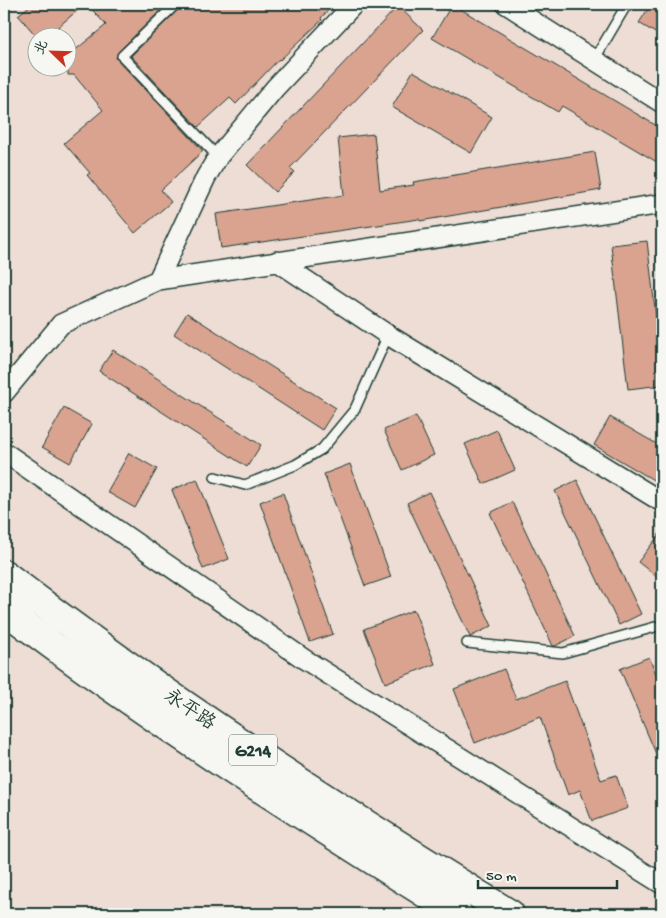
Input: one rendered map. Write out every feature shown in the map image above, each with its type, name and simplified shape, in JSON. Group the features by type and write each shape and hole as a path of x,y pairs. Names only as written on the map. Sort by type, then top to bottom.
{"highway":[{"name":"永平路","path":"4,574 69,624 195,712 370,828 510,914"},
{"name":"永平路","path":"4,609 171,729 329,833 458,914"}],"street":[{"path":"158,280 206,177 218,157 275,88 354,4"},
{"path":"506,4 662,103"},
{"path":"4,393 61,324 158,280 662,204"},
{"path":"277,261 388,335 662,502"},
{"path":"4,452 304,659 662,884"}],"lane":[{"path":"176,4 122,56 218,157"},
{"path":"594,60 627,4"},
{"path":"215,477 245,484 296,465 322,449 355,409 388,335"},
{"path":"467,643 563,653 662,625"}],"building":[{"path":"32,4 85,4 57,28 29,28 18,15"},
{"path":"87,4 167,4 118,52 116,58 203,151 161,190 171,202 135,233 87,175 90,173 64,143 103,110 76,78 78,78 78,48 106,25"},
{"path":"182,4 334,4 321,18 322,20 279,59 236,104 230,98 198,127 131,56"},
{"path":"452,4 662,129 662,165 562,106 558,112 432,38"},
{"path":"651,4 662,4 662,37 639,23"},
{"path":"398,6 423,30 290,168 295,172 275,192 247,165"},
{"path":"413,71 492,117 471,153 392,107"},
{"path":"374,134 380,190 414,185 413,182 595,152 601,190 420,221 419,219 221,248 216,214 344,195 338,138"},
{"path":"647,241 662,367 662,385 628,389 611,245"},
{"path":"187,313 336,408 322,430 174,334"},
{"path":"113,350 261,445 247,467 99,371"},
{"path":"64,408 92,424 70,463 42,447"},
{"path":"416,416 434,455 402,470 384,430"},
{"path":"610,417 662,447 662,485 594,445"},
{"path":"497,430 515,470 483,484 465,444"},
{"path":"129,453 157,469 135,508 107,492"},
{"path":"350,464 391,577 365,586 324,474"},
{"path":"197,479 229,559 203,569 172,490"},
{"path":"577,480 641,614 619,625 555,491"},
{"path":"429,492 492,626 470,637 407,503"},
{"path":"283,493 333,634 310,642 260,502"},
{"path":"512,502 575,636 555,646 553,646 490,513"},
{"path":"662,531 662,581 638,562"},
{"path":"414,610 435,664 385,683 364,629"},
{"path":"649,657 662,688 662,768 620,669"},
{"path":"504,669 516,699 565,681 601,780 616,775 628,808 592,821 580,790 568,795 540,717 475,743 454,689"}]}
